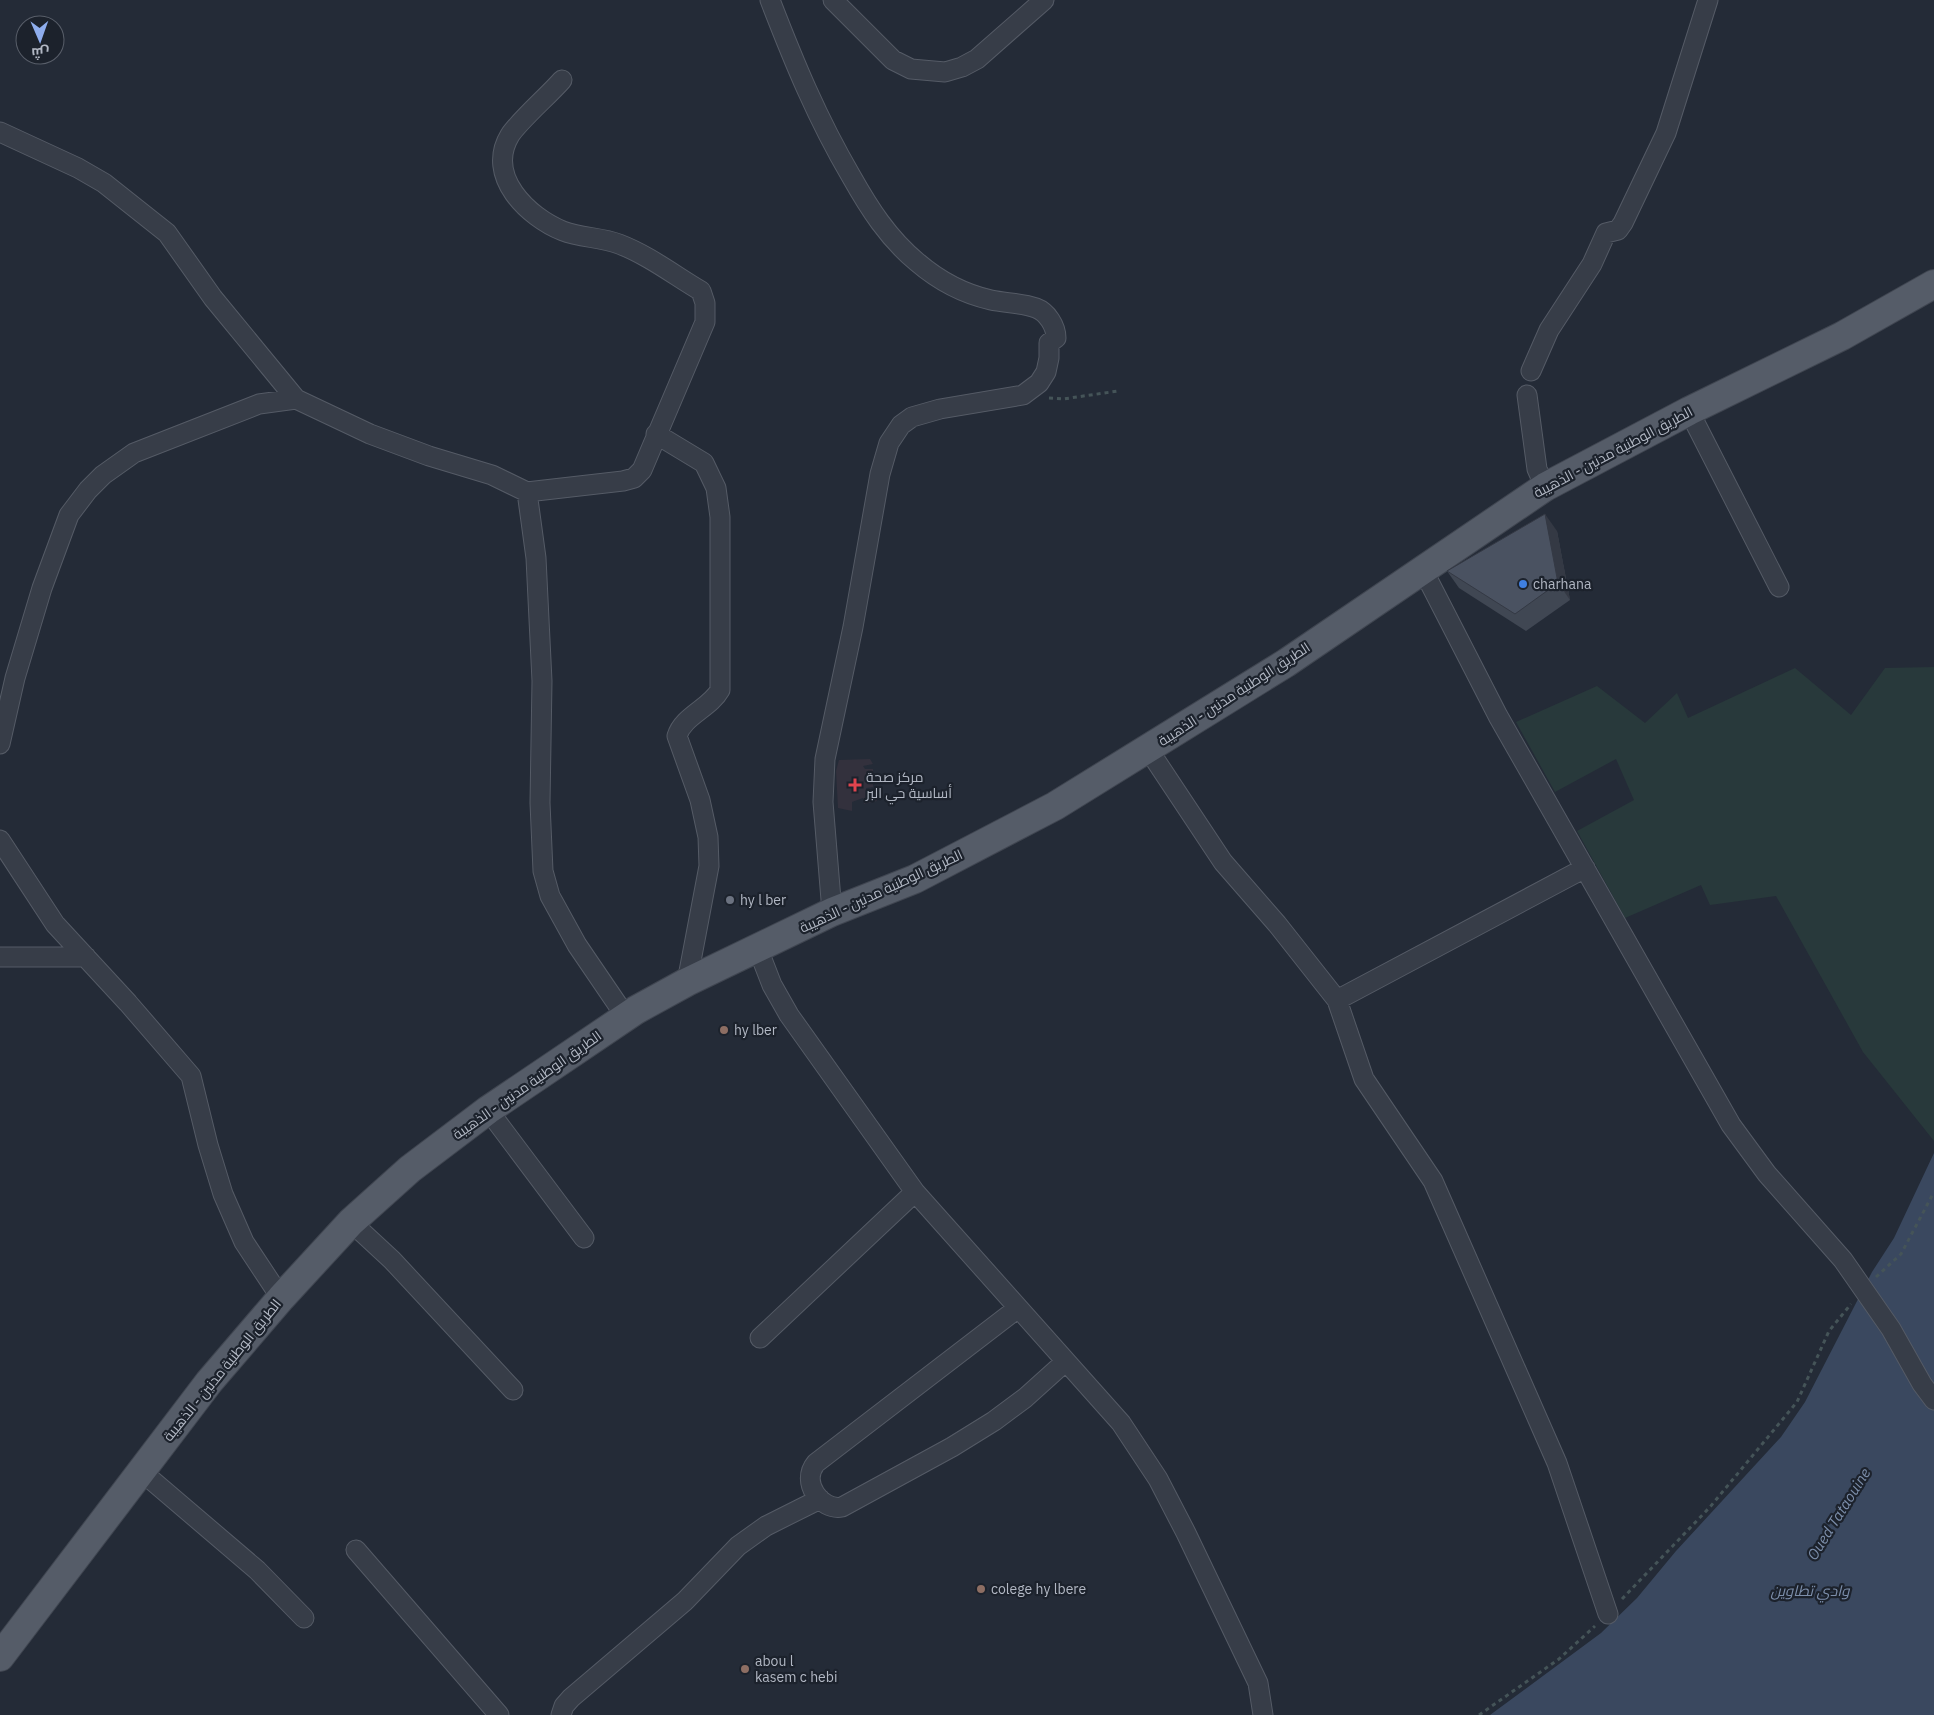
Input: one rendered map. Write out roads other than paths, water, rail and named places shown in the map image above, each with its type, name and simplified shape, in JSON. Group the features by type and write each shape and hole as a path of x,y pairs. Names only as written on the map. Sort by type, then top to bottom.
{"main road":[{"name":"الطريق الوطنية مدنين - الذهيبة","path":"0,1657 225,1362 281,1298 351,1222 410,1169 488,1110 626,1017 722,963 758,949 832,912 923,874 1055,806 1286,663 1545,487 1689,411 1842,336 1934,284"}],"street":[{"path":"770,0 805,90 830,140 886,232 929,272 959,290 989,300 1036,308 1047,316 1056,332 1056,338 1049,343 1049,358 1046,372 1040,383 1023,395 940,409 912,417 901,425 890,443 880,474 853,627 825,759 823,802 832,912"},
{"path":"833,0 893,60 911,68 945,72 962,67 977,59 1044,0"},
{"path":"1531,371 1549,330 1592,264 1606,233 1618,230 1623,223 1666,134 1708,0"},
{"path":"0,132 78,168 104,183 167,233 213,298 296,399 370,434 429,456 492,474 527,492 602,485 634,478 642,470 706,322 705,303 701,291 634,250 616,243 564,232 545,222 526,208 510,187 505,178 502,165 503,154 510,135 562,80"},
{"path":"1527,395 1537,469 1545,487"},
{"path":"0,744 15,678 42,588 69,515 88,490 103,475 134,453 259,404 296,399"},
{"path":"1689,411 1779,587"},
{"path":"656,434 704,463 716,488 720,517 720,690 716,697 684,724 677,736 700,800 708,837 709,866 687,982"},
{"path":"527,492 536,558 542,681 540,813 543,871 550,896 577,945 626,1017"},
{"path":"1423,570 1498,716 1731,1125 1767,1174 1843,1260 1934,1400"},
{"path":"1148,749 1223,862 1277,924 1337,1000 1364,1078 1434,1181 1557,1463 1608,1614"},
{"path":"0,840 55,924 191,1076 208,1145 223,1194 244,1242 281,1298"},
{"path":"1337,1000 1585,868"},
{"path":"758,949 772,984 789,1015 915,1192 1121,1423 1158,1479 1258,1683 1263,1715"},
{"path":"0,957 86,957"},
{"path":"488,1110 584,1238"},
{"path":"760,1338 915,1192"},
{"path":"351,1222 392,1260 513,1390"},
{"path":"1018,1308 816,1463 809,1473 809,1482 820,1499 829,1506 842,1507 952,1447 1009,1409 1065,1362"},
{"path":"141,1471 257,1570 304,1618"},
{"path":"561,1715 564,1706 572,1698 685,1601 738,1546 766,1526 820,1499"},
{"path":"356,1550 499,1715"}],"water":[{"name":"وادي تطاوين","path":"1934,1153 1934,1715 1490,1715 1601,1633 1637,1598 1676,1551 1781,1437 1805,1402 1872,1272 1894,1238"}],"place":[{"name":"charhana","path":"1523,584"},
{"name":"مركز صحة أساسية حي البر","path":"855,785"},
{"name":"hy l ber","path":"730,900"},
{"name":"hy lber","path":"724,1030"},
{"name":"colege hy lbere","path":"981,1589"},
{"name":"abou l kasem c hebi","path":"745,1669"}],"water label":[{"name":"Oued Tataouine","path":"1839,1514"}]}
